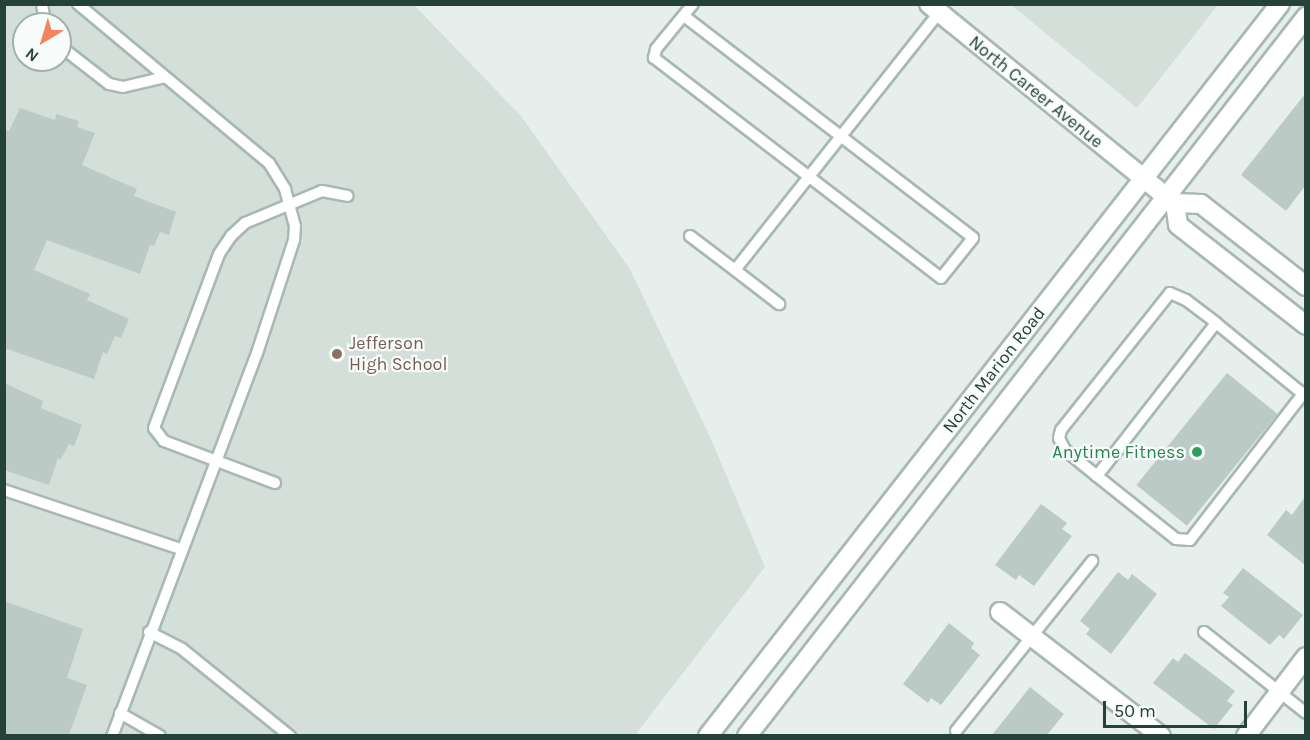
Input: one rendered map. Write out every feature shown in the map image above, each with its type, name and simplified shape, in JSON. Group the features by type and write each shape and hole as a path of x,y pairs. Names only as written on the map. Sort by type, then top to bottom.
{"main road":[{"name":"North Marion Road","path":"708,735 1280,4"},
{"name":"North Career Avenue","path":"934,9 1170,199"},
{"name":"North Marion Road","path":"747,735 1170,199 1305,17"},
{"path":"1305,286 1201,204 1170,199 1178,225 1305,325"},
{"path":"1000,612 1161,735"},
{"path":"1246,735 1305,657"}],"lane":[{"path":"78,4 268,164 291,204 294,240 216,461 180,549 112,735"},
{"path":"684,16 973,238 941,278 654,58 656,49 693,4"},
{"path":"735,270 841,135 934,9"},
{"path":"72,55 109,84 123,87 165,77"},
{"path":"275,483 164,441 154,429 219,254 245,223 322,191 348,196"},
{"path":"690,236 779,304"},
{"path":"1170,293 1175,294 1216,323 1304,393 1190,540 1176,539 1065,450 1059,438 1061,430 1170,293"},
{"path":"1097,476 1216,323"},
{"path":"4,489 180,549"},
{"path":"956,731 1092,561"},
{"path":"149,632 182,649 290,735"},
{"path":"1204,632 1305,713"},
{"path":"120,713 160,735"}],"shaded area":[{"name":"Jefferson High School","path":"4,5 414,5 521,116 630,269 711,439 765,567 635,735 5,735"},
{"path":"1011,5 1218,5 1137,108"}],"building":[{"path":"1305,94 1305,186 1286,211 1241,175"},
{"path":"20,108 55,120 56,114 79,121 77,127 95,133 82,165 137,189 134,196 176,212 169,235 160,232 154,246 150,245 140,274 47,240 34,270 90,294 87,300 129,319 121,338 115,336 107,354 103,352 94,379 4,348 4,130 9,131"},
{"path":"1227,373 1278,414 1187,526 1136,485"},
{"path":"4,383 43,401 41,408 82,425 74,446 69,444 61,459 58,458 49,485 4,470"},
{"path":"1305,497 1305,565 1267,535 1286,510 1292,515"},
{"path":"1041,504 1067,523 1062,529 1072,536 1034,586 1019,575 1016,580 995,565"},
{"path":"1243,568 1303,615 1284,639 1279,635 1270,645 1221,606 1229,597 1223,593"},
{"path":"1118,572 1128,580 1132,574 1157,594 1111,654 1086,634 1090,629 1080,621"},
{"path":"4,601 83,629 67,678 87,685 69,735 4,735"},
{"path":"949,623 974,643 971,648 980,655 941,705 931,698 928,703 903,684"},
{"path":"1185,653 1235,691 1227,701 1233,705 1214,729 1153,683 1173,658 1178,662"},
{"path":"1030,687 1064,714 1047,735 992,735"}],"place":[{"name":"Jefferson High School","path":"337,354"},
{"name":"Anytime Fitness","path":"1197,452"}]}
